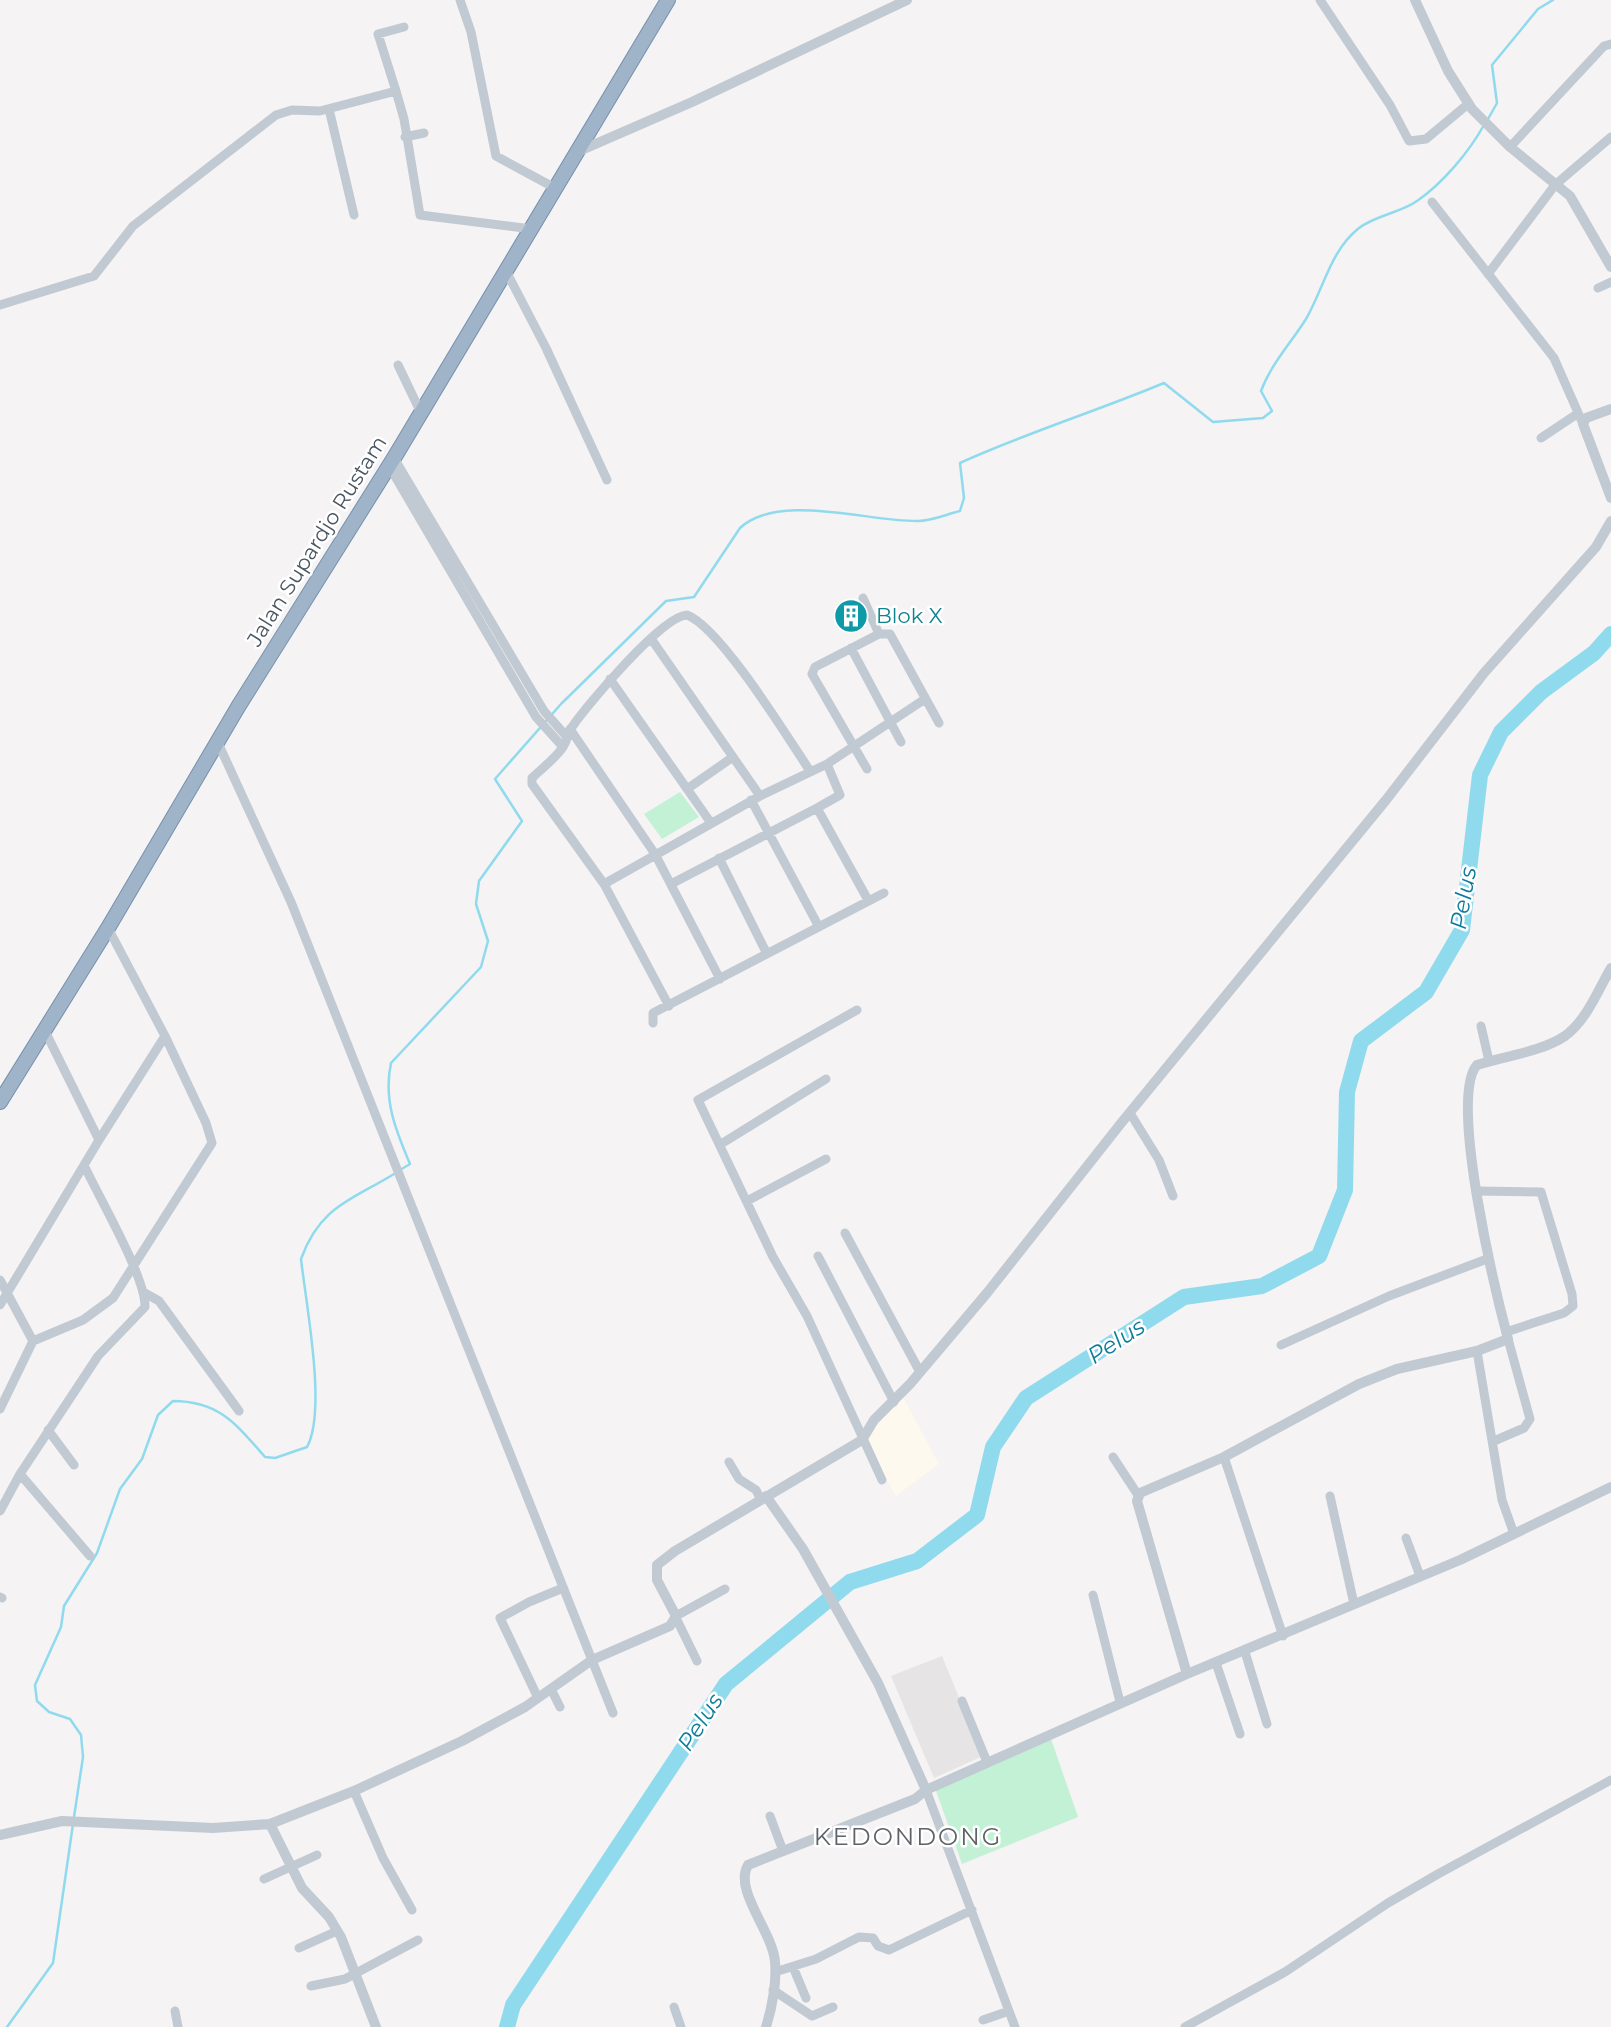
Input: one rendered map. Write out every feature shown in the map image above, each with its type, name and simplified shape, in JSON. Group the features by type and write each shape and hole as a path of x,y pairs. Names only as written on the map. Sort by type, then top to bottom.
{"highway":[{"name":"Jalan Supardjo Rustam","path":"0,1102 421,414 668,0"}],"street":[{"path":"460,0 471,32 496,156 555,188"},
{"path":"577,152 692,102 907,0"},
{"path":"1320,0 1390,104 1409,141 1426,139 1468,104"},
{"path":"1415,0 1448,71 1468,104 1510,147 1570,196 1611,267"},
{"path":"404,27 378,34 396,91 418,211 423,217 532,229"},
{"path":"1510,147 1604,47 1611,44"},
{"path":"0,305 94,276 133,226 276,115 292,110 329,109 396,91"},
{"path":"329,109 354,215"},
{"path":"405,137 424,133"},
{"path":"1488,274 1555,185 1611,137"},
{"path":"1432,202 1553,358 1611,498"},
{"path":"506,271 546,348 607,480"},
{"path":"1598,288 1611,282"},
{"path":"398,365 421,414"},
{"path":"1541,438 1580,419 1611,408"},
{"path":"391,462 540,714 564,747"},
{"path":"696,1661 657,1580 657,1564 862,1440 874,1420 920,1372 1387,800 1484,673 1596,547 1611,521"},
{"path":"863,598 879,634"},
{"path":"669,1006 604,884 532,784 533,776 564,747 568,733 610,679 652,640 668,621 679,615 687,615 702,622 760,696 810,771"},
{"path":"867,769 851,745 812,670 879,634 893,636 939,723"},
{"path":"652,640 733,757 819,927"},
{"path":"851,648 901,742"},
{"path":"610,679 711,823"},
{"path":"604,884 756,798 827,764 851,745 925,699"},
{"path":"548,725 568,733 655,854 720,979"},
{"path":"218,743 291,902 614,1713"},
{"path":"687,789 733,757"},
{"path":"671,884 840,794 827,764"},
{"path":"817,808 868,900"},
{"path":"719,858 767,954"},
{"path":"653,1023 653,1013 884,892"},
{"path":"0,1409 33,1341 102,1309 133,1268 212,1143 206,1123 165,1036 108,928"},
{"path":"1494,1441 1524,1427 1530,1419 1487,1259 1476,1191 1468,1083 1475,1067 1546,1045 1566,1035 1589,1006 1611,968"},
{"path":"857,1010 698,1100 773,1257 807,1316 882,1480"},
{"path":"1481,1026 1489,1061"},
{"path":"45,1031 99,1140"},
{"path":"0,1306 83,1166 165,1036"},
{"path":"721,1144 826,1079"},
{"path":"1130,1113 1159,1160 1173,1196"},
{"path":"747,1201 826,1158"},
{"path":"0,1511 48,1430 98,1356 145,1307 143,1292 133,1268 83,1166"},
{"path":"1138,1495 1224,1457 1359,1384 1397,1369 1477,1351 1573,1306 1572,1294 1541,1192 1476,1191"},
{"path":"845,1233 920,1372"},
{"path":"818,1256 894,1402"},
{"path":"1281,1345 1389,1296 1487,1259"},
{"path":"0,1279 33,1341"},
{"path":"143,1292 159,1301 239,1411"},
{"path":"1477,1351 1502,1500 1514,1534"},
{"path":"48,1430 74,1465"},
{"path":"1113,1457 1138,1495 1187,1674"},
{"path":"1224,1457 1283,1636"},
{"path":"729,1462 739,1479 763,1498 818,1576 878,1684 926,1790 1015,2027"},
{"path":"20,1475 90,1556"},
{"path":"766,2027 775,1972 773,1950 743,1883 743,1874 748,1865 915,1799 926,1790 1120,1702 1283,1636 1514,1534 1611,1487"},
{"path":"1330,1496 1354,1604"},
{"path":"1406,1538 1420,1576"},
{"path":"538,1698 500,1618 563,1588"},
{"path":"0,1835 62,1821 213,1828 270,1824 355,1791 462,1741 538,1698 593,1660 670,1626 676,1617 725,1589"},
{"path":"1093,1595 1120,1702"},
{"path":"1245,1652 1267,1724"},
{"path":"1216,1663 1240,1734"},
{"path":"551,1689 561,1707"},
{"path":"962,1701 987,1762"},
{"path":"1185,2027 1285,1972 1388,1903 1438,1874 1611,1780"},
{"path":"355,1791 383,1858 412,1910"},
{"path":"770,1816 783,1851"},
{"path":"270,1824 302,1888 329,1917 337,1931 356,1972 376,2027"},
{"path":"264,1879 317,1855"},
{"path":"775,1972 863,1937 873,1938 878,1946 889,1950 972,1910"},
{"path":"299,1948 337,1931"},
{"path":"311,1986 345,1979 418,1940"},
{"path":"793,1967 806,1998"},
{"path":"773,1990 812,2016 833,2007"},
{"path":"674,2007 681,2027"},
{"path":"175,2011 178,2027"},
{"path":"984,2020 1009,2011"}],"shaded area":[{"path":"903,1397 939,1464 896,1496 863,1440"},
{"path":"942,1656 983,1756 934,1778 891,1676"}],"green space":[{"path":"680,792 699,817 662,839 644,814"},
{"path":"1050,1736 1078,1817 962,1864 935,1788"}],"waterway":[{"path":"1488,119 1497,103 1492,65 1538,9 1553,0"},
{"path":"400,1170 410,1164 390,1103 391,1063 481,967 488,941 476,904 479,881 522,821 495,779 561,704 666,601 694,597 740,528 757,517 801,510 918,521 960,511 964,498 960,463 1164,383 1213,422 1263,418 1272,411 1261,391 1265,381 1306,319 1328,270 1349,237 1373,220 1410,205 1427,194 1455,166 1484,125"},
{"name":"Pelus","path":"507,2027 513,2005 726,1684 850,1582 917,1561 977,1515 993,1447 1026,1398 1184,1297 1262,1286 1319,1256 1345,1190 1347,1092 1361,1041 1426,992 1462,930 1480,775 1501,732 1541,692 1594,653 1611,634"},
{"path":"74,1817 83,1757 81,1735 70,1719 49,1712 37,1701 35,1685 61,1627 64,1606 97,1553 120,1489 142,1459 158,1415 173,1401 189,1402 215,1410 245,1434 265,1457 275,1458 307,1447 313,1430 315,1384 301,1259 309,1241 328,1216 351,1198 394,1174"},
{"path":"7,2027 53,1963 73,1824"}],"place":[{"name":"Blok X","path":"851,616"}],"district":[{"name":"KEDONDONG","path":"908,1837"}]}
